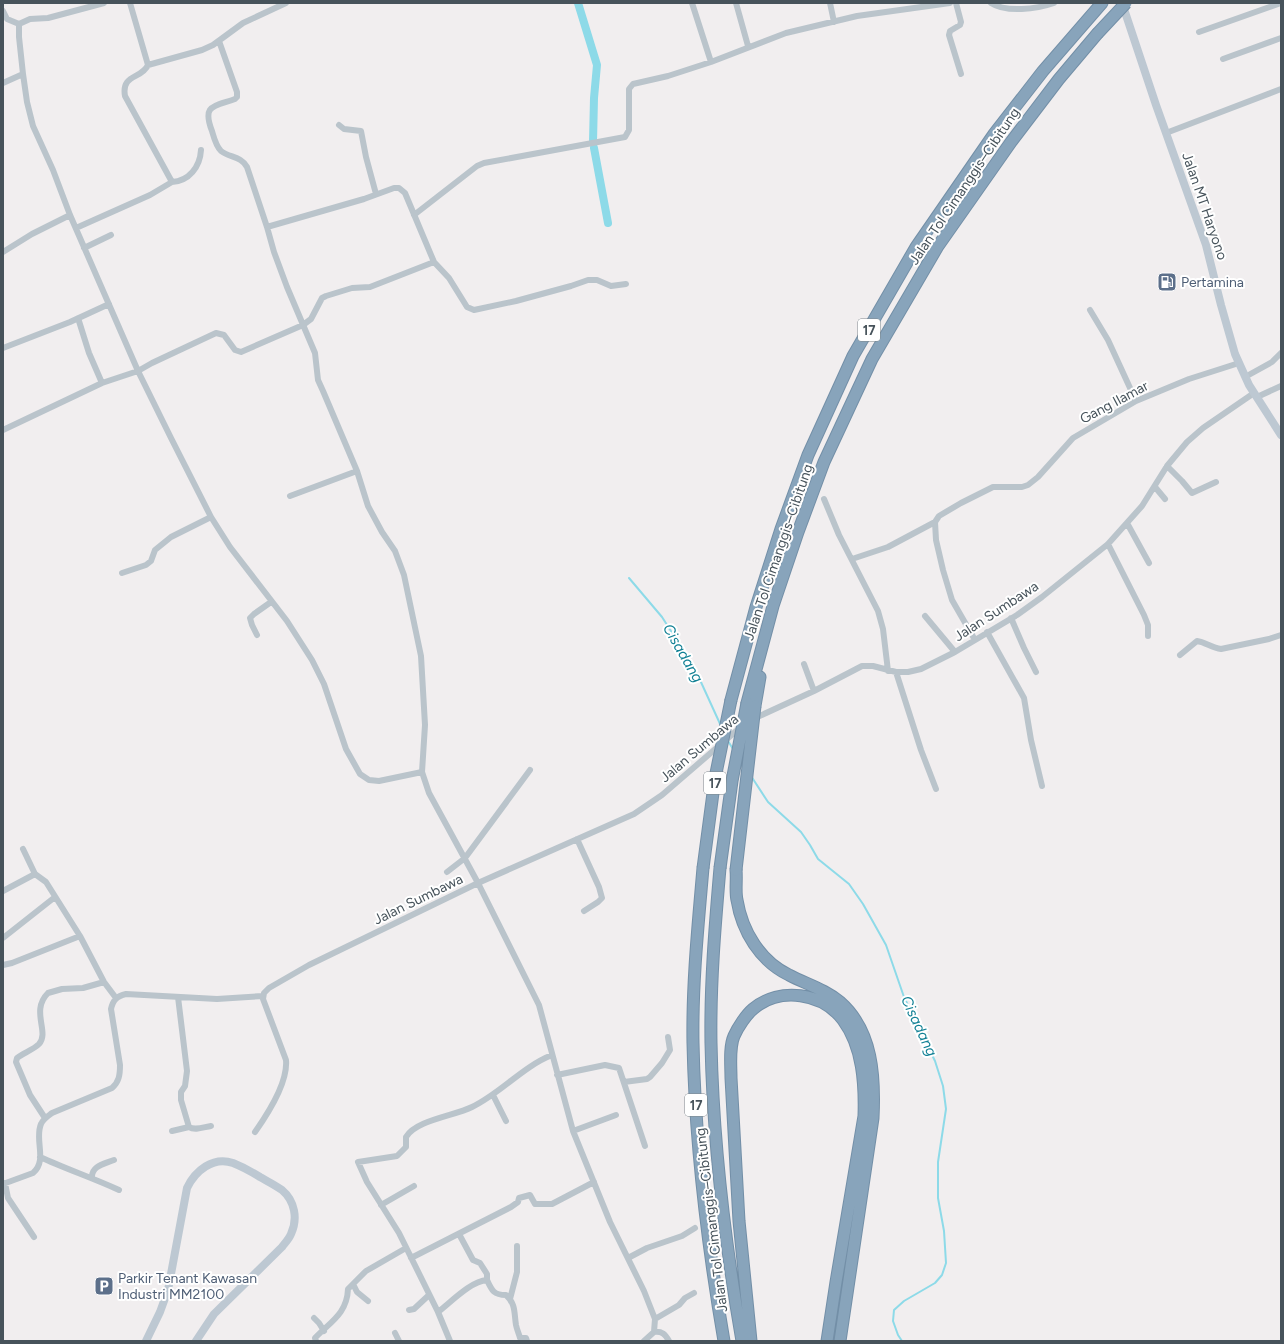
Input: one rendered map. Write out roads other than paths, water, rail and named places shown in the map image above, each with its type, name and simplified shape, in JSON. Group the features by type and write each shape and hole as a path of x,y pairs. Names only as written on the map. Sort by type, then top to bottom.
{"highway":[{"name":"Jalan Tol Cimanggis–Cibitung","path":"742,1341 723,1220 716,1142 711,1043 712,959 720,868 732,781 773,606 824,462 872,359 938,246 1011,142 1058,79 1126,3"},
{"name":"Jalan Tol Cimanggis–Cibitung","path":"724,1341 705,1218 698,1145 694,1050 696,958 702,868 715,778 731,700 756,607 781,529 808,455 853,356 916,247 994,134 1043,71 1100,5"},
{"path":"751,704 736,870 737,900 743,924 756,947 769,963 787,974 825,992 840,1002 854,1018 865,1037 872,1064 875,1089 873,1118 840,1341"},
{"path":"751,1341 739,1221 731,1078 733,1038 753,1008 768,1000 784,995 804,995 833,1009 843,1021 850,1034 862,1066 865,1090 864,1116 827,1341"}],"main road":[{"name":"Jalan MT Haryono","path":"1122,3 1206,245 1231,342 1245,377 1281,435"},
{"path":"146,1341 160,1312 168,1290 187,1188 191,1178 199,1170 210,1164 232,1163 244,1168 282,1190 294,1208 295,1220 291,1234 282,1247 214,1314 196,1341"}],"street":[{"path":"3,11 7,19 19,24 30,19 48,18 104,3"},
{"path":"130,3 148,65"},
{"path":"172,182 130,106 125,94 127,82 145,70 148,65 202,50 219,41 243,23 286,3"},
{"path":"692,3 711,62"},
{"path":"736,3 748,46"},
{"path":"830,3 834,22"},
{"path":"414,215 484,162 625,138 629,130 629,90 633,84 668,76 711,62 748,46 786,33 857,16 950,3"},
{"path":"956,3 961,22 960,25 950,31 949,35 962,74"},
{"path":"991,3 1000,8 1016,9 1041,7 1054,3"},
{"path":"1199,32 1281,3"},
{"path":"19,24 23,74 27,102 33,126 138,371 211,517 230,547 303,645 320,675 328,694 346,749 360,774 369,780 379,781 422,772"},
{"path":"1222,59 1281,38"},
{"path":"219,41 237,96 235,99 212,108 208,113 208,120 216,144 220,149 224,153 242,160 245,164 274,252 315,353 318,380 357,471 372,515 395,552 404,575 421,656 425,724 422,772 433,802 465,858 539,1005 546,1026 552,1055 573,1131 610,1222 644,1291 654,1320 654,1332 644,1341"},
{"path":"3,83 23,74"},
{"path":"1166,133 1281,89"},
{"path":"339,125 344,129 361,131 376,194"},
{"path":"76,228 150,195 172,182 181,181 192,174 198,164 201,150"},
{"path":"267,227 394,188 399,188 405,193 434,262 449,278 464,304 471,310 516,301 588,280 597,280 611,286 626,284"},
{"path":"3,252 32,234 70,215"},
{"path":"84,248 111,235"},
{"path":"3,430 102,384 138,371 152,362 216,333 224,335 235,350 241,352 303,325 311,319 322,298 326,296 352,288 370,287 434,262"},
{"path":"3,348 38,336 109,304"},
{"path":"1090,310 1108,340 1136,401"},
{"path":"78,318 102,384"},
{"path":"1245,377 1272,362 1281,353"},
{"name":"Gang Ilamar","path":"935,522 944,512 988,490 997,487 1025,486 1035,480 1074,437 1136,401 1189,379 1239,363"},
{"name":"Jalan Sumbawa","path":"263,996 268,988 309,965 478,883 634,814 653,802 735,731 751,720 814,691 862,666 873,666 888,671 908,672 921,669 975,640 1042,597 1108,544 1142,506 1167,466 1178,451 1190,439 1255,395 1281,386"},
{"path":"1167,466 1182,480 1192,493 1216,482"},
{"path":"290,496 357,471"},
{"path":"1155,487 1165,499"},
{"path":"824,499 839,535 878,611 883,629 888,671"},
{"path":"122,573 146,565 151,561 155,550 171,537 211,517"},
{"path":"852,559 888,548 935,522 939,557 952,600 975,640"},
{"path":"1127,523 1149,562"},
{"path":"1108,544 1144,615 1148,625 1148,636"},
{"path":"257,636 250,618 271,602"},
{"path":"926,616 954,652"},
{"path":"1011,618 1036,672"},
{"path":"987,632 1024,698 1031,740 1042,786"},
{"path":"1180,656 1197,641 1221,649 1281,635"},
{"path":"804,664 814,691"},
{"path":"896,672 921,750 936,789"},
{"path":"447,872 465,858 530,770"},
{"path":"576,840 599,887 602,898 584,911"},
{"path":"24,850 35,874 46,882 80,936 104,982 116,998"},
{"path":"3,891 35,874"},
{"path":"3,938 55,897"},
{"path":"3,965 12,963 80,936"},
{"path":"45,1118 27,1090 16,1062 17,1058 37,1046 40,1042 42,1029 39,1011 41,1002 48,993 83,988 104,982"},
{"path":"34,1237 8,1198 4,1183 33,1173 39,1167 39,1129 45,1118 52,1113 112,1088 116,1084 120,1074 120,1065 111,1009 112,1003 116,998 126,994 217,999 263,996 286,1060 286,1065 284,1078 268,1113 255,1132"},
{"path":"178,997 187,1071 185,1086 181,1092 181,1100 189,1127"},
{"path":"624,1082 647,1079 653,1075 670,1050 668,1037"},
{"path":"450,1341 438,1312 406,1248 367,1182 358,1162 391,1157 400,1154 406,1147 406,1137 413,1129 438,1118 471,1108 493,1095 537,1062 552,1055"},
{"path":"557,1074 605,1065 619,1068 645,1146"},
{"path":"493,1095 506,1121"},
{"path":"573,1131 616,1115"},
{"path":"172,1131 189,1127 198,1129 211,1126"},
{"path":"40,1157 119,1190"},
{"path":"92,1178 93,1170 96,1167 114,1160"},
{"path":"411,1258 511,1207 518,1202 519,1198 530,1194 535,1204 552,1204 594,1182"},
{"path":"381,1204 414,1186"},
{"path":"628,1258 647,1248 682,1236 695,1228"},
{"path":"459,1234 474,1260 480,1263 487,1274 492,1290 499,1295 506,1295 510,1299 515,1309 516,1327 520,1338 526,1338 527,1341"},
{"path":"510,1299 518,1272 517,1246"},
{"path":"316,1341 314,1338 343,1310 348,1297 348,1289 366,1271 406,1248"},
{"path":"438,1312 472,1285 481,1280 488,1280"},
{"path":"353,1284 358,1292 368,1301"},
{"path":"654,1320 679,1305 685,1298 694,1293"},
{"path":"409,1310 414,1308 429,1295"},
{"path":"314,1318 320,1323 324,1330"},
{"path":"654,1332 661,1332 669,1341"},
{"path":"395,1333 399,1341"}],"waterway":[{"path":"578,3 597,65 594,98 593,142"},
{"path":"594,148 608,223"},
{"name":"Cisadang","path":"629,578 662,617 695,669 721,726"},
{"name":"Cisadang","path":"728,741 733,749"},
{"name":"Cisadang","path":"751,776 768,802 801,832 818,859 849,884 863,904 886,945 904,997 935,1061 943,1086 946,1109 938,1162 938,1198 944,1231 946,1263 942,1275 935,1283 904,1301 894,1310 893,1321 902,1341"}],"place":[{"name":"Pertamina","path":"1167,282"},
{"name":"Parkir Tenant Kawasan Industri MM2100","path":"104,1286"}]}
